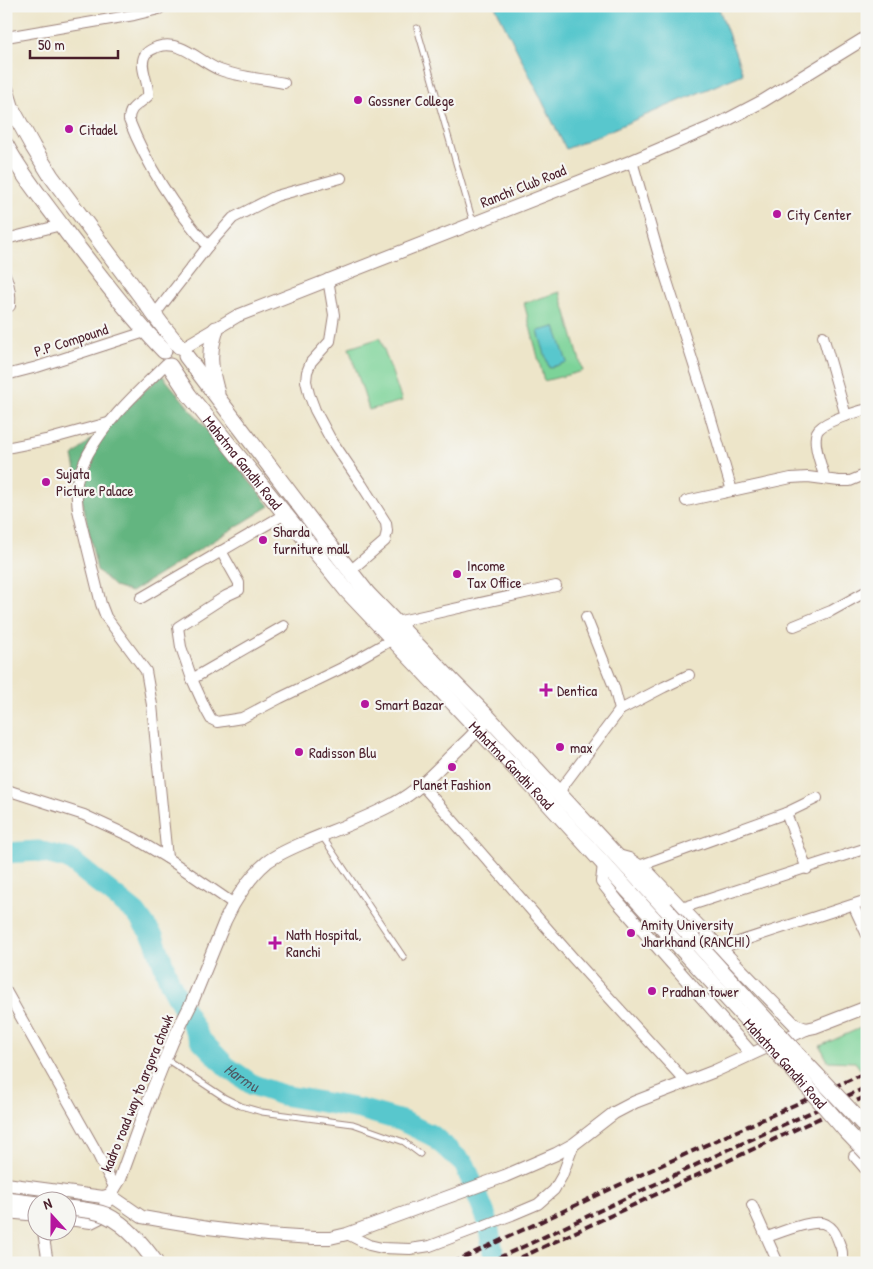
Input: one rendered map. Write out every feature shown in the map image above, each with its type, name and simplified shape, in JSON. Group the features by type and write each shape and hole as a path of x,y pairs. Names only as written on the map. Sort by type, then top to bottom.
{"main road":[{"name":"Mahatma Gandhi Road","path":"6,90 16,117 51,176 162,325 183,350 219,401 368,594 456,686 484,724 604,864 792,1069 845,1130 860,1155"},
{"name":"Mahatma Gandhi Road","path":"8,152 61,225 167,361 183,386 347,591 393,639 560,793 867,1128"},
{"path":"216,329 210,352 210,360 219,401"},
{"path":"175,345 183,350 183,364 174,368 167,361 166,348 175,345"},
{"path":"6,1200 28,1203"},
{"path":"78,1210 104,1215 120,1223 135,1237 156,1263"}],"street":[{"path":"6,37 134,15 159,9 159,6"},
{"name":"Ranchi Club Road","path":"183,350 237,316 632,161 721,123 763,101 867,37"},
{"path":"208,246 164,190 149,164 129,120 132,108 148,96 149,90 143,63 144,56 149,51 160,46 171,46 181,48 218,69 229,73 284,83"},
{"path":"632,161 659,256 732,491"},
{"path":"155,314 208,246 234,218 264,201 288,192 340,178"},
{"path":"6,239 61,225"},
{"path":"6,277 11,297 10,306 6,308"},
{"path":"328,280 334,315 330,341 311,362 307,372 306,381 309,394 330,438 386,523 387,531 385,541 350,571"},
{"name":"P.P Compound","path":"6,375 145,332"},
{"path":"823,336 846,416"},
{"path":"167,361 108,423 93,446 77,482 78,510 100,604 106,617 146,671 152,706 167,858"},
{"path":"825,479 816,447 817,432 821,427 830,422 867,409"},
{"path":"6,448 46,440 108,423"},
{"path":"686,501 791,478 850,481 867,474"},
{"path":"141,598 285,514"},
{"path":"221,551 239,583 239,590 226,596 178,627 181,647 192,679 211,719 217,722 242,718 340,669 393,639"},
{"path":"396,622 556,586"},
{"path":"794,626 831,611 867,591"},
{"path":"586,617 614,687 620,710"},
{"path":"192,679 284,626"},
{"path":"560,793 563,786 620,710 689,675"},
{"name":"kadro road way to argora chowk","path":"78,1220 91,1222 99,1218 126,1167 145,1111 173,1040 192,1002 225,921 234,904 258,871 283,852 397,802 422,784 484,724"},
{"path":"422,784 573,958 686,1082"},
{"path":"6,789 84,815 134,838 234,904"},
{"path":"639,866 786,813 817,798"},
{"path":"786,813 806,869"},
{"path":"682,908 867,848"},
{"path":"618,856 629,859 648,872 795,1025 806,1029"},
{"path":"604,864 602,882 751,1054"},
{"path":"720,948 867,900"},
{"path":"853,905 867,935"},
{"path":"6,991 95,1149 112,1192 142,1217 208,1228 313,1238 330,1238 347,1234 505,1176 574,1144 614,1113 635,1102 715,1071 806,1029 867,1007"},
{"path":"347,1234 369,1245 382,1248 410,1249 430,1246 512,1215 538,1204 554,1190 562,1176 574,1144"},
{"path":"860,1155 867,1171"},
{"path":"6,1184 103,1197 112,1192"},
{"path":"752,1205 778,1263"},
{"path":"6,1212 28,1214"},
{"path":"767,1237 811,1223 820,1222 827,1224 835,1232 843,1254 841,1263"},
{"path":"45,1242 48,1263"}],"lane":[{"path":"417,28 473,224"},
{"path":"322,835 404,958"},
{"path":"166,1059 225,1098 241,1106 262,1112 353,1124 404,1142 420,1154"}],"green space":[{"path":"560,292 583,371 544,381 524,303"},
{"path":"380,338 402,401 369,410 349,348"},
{"path":"162,375 270,506 131,592 115,587 97,570 73,456"},
{"path":"867,1025 867,1067 861,1070 855,1062 828,1061 820,1046"}],"water":[{"path":"495,6 718,6 743,74 566,149"},
{"path":"555,327 567,362 549,368 538,331"}],"waterway":[{"name":"Harmu","path":"6,853 38,851 69,859 136,913 154,938 170,983 200,1039 227,1067 253,1085 282,1095 360,1109 402,1121 433,1136 465,1165 487,1219 495,1263"}],"railway":[{"path":"452,1263 867,1072"},
{"path":"487,1263 867,1087"},
{"path":"509,1263 867,1096"}],"place":[{"name":"Gossner College","path":"358,100"},
{"name":"Citadel","path":"69,129"},
{"name":"City Center","path":"777,214"},
{"name":"Sujata Picture Palace","path":"46,482"},
{"name":"Sharda furniture mall","path":"263,540"},
{"name":"Income Tax Office","path":"457,574"},
{"name":"Dentica","path":"546,690"},
{"name":"Smart Bazar","path":"365,704"},
{"name":"max","path":"560,747"},
{"name":"Radisson Blu","path":"299,752"},
{"name":"Planet Fashion","path":"452,767"},
{"name":"Amity University Jharkhand (RANCHI)","path":"631,933"},
{"name":"Nath Hospital, Ranchi","path":"275,943"},
{"name":"Pradhan tower","path":"652,991"}]}
